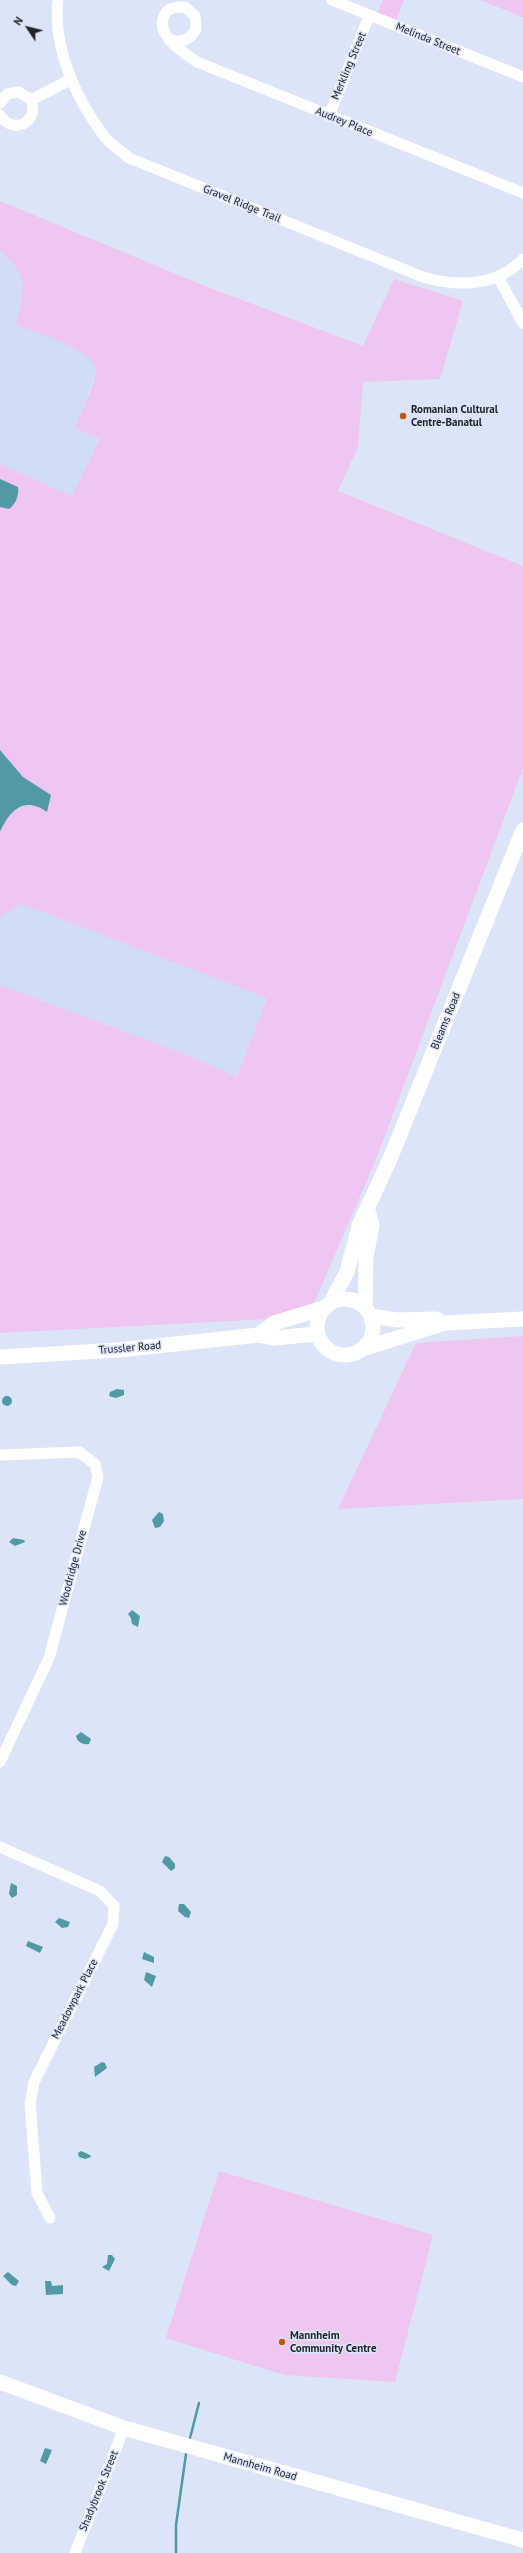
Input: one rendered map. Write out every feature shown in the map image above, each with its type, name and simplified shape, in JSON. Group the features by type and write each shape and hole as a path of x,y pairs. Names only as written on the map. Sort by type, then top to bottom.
{"main road":[{"name":"Bleams Road","path":"328,1305 347,1272 359,1226 368,1211 523,830"},
{"path":"362,1349 372,1333 368,1312 366,1257 372,1225 368,1211"},
{"path":"259,1335 274,1323 349,1299 368,1312 397,1320 436,1319 444,1323"},
{"path":"328,1305 318,1321 318,1334 322,1343 336,1353 346,1355 444,1323 523,1319"},
{"name":"Trussler Road","path":"0,1357 119,1350 259,1335 273,1338 318,1334"},
{"name":"Mannheim Road","path":"0,2382 124,2428 523,2540"}],"street":[{"name":"Gravel Ridge Trail","path":"58,0 56,31 61,54 90,116 104,137 140,164 423,277 447,284 460,284 498,277 523,259"},
{"name":"Melinda Street","path":"332,0 523,77"},
{"name":"Merkling Street","path":"329,116 369,16"},
{"name":"Audrey Place","path":"171,40 180,50 197,62 523,193"},
{"path":"30,100 72,79"},
{"path":"0,103 3,98 13,92 22,94 30,100 33,105 32,116 23,125 13,126 7,124 0,115"},
{"path":"498,277 523,323"},
{"name":"Woodridge Drive","path":"0,1455 79,1452 95,1464 98,1477 49,1658 0,1762"},
{"name":"Meadowpark Place","path":"0,1847 100,1891 114,1906 114,1924 34,2082 30,2103 37,2192 50,2218"},
{"name":"Shadybrook Street","path":"75,2553 124,2428"}],"shaded area":[{"path":"383,0 404,0 396,20 377,13"},
{"path":"480,0 523,0 523,17"},
{"path":"0,201 205,286 363,346 394,279 463,301 440,379 363,382 358,447 338,491 523,566 523,768 375,1162 308,1317 0,1333 0,985 187,1055 237,1077 267,998 22,904 0,917 0,833 2,826 9,815 14,811 25,806 38,806 51,795 23,777 0,750 0,464 72,496 100,439 75,428 95,379 96,373 94,364 87,356 77,349 50,337 16,325 23,293 22,284 16,268 0,250"},
{"path":"0,250 16,264 24,291 92,360 96,373 75,428 100,439 72,496 0,464"},
{"path":"22,904 267,997 237,1077 187,1055 0,985 0,917"},
{"path":"523,1336 523,1499 338,1509 416,1343"},
{"path":"219,2171 433,2235 395,2382 284,2375 166,2338"}],"water":[{"path":"0,479 18,487 18,493 14,505 9,509 0,507"},
{"path":"0,750 23,777 51,795 47,812 39,807 25,805 13,812 8,817 0,832"},
{"path":"117,1389 124,1390 124,1395 116,1398 109,1396 110,1392"},
{"path":"5,1396 9,1396 11,1397 11,1405 5,1406 2,1403 2,1399"},
{"path":"159,1512 163,1514 164,1521 160,1527 155,1528 152,1520"},
{"path":"13,1538 24,1540 25,1542 15,1546 9,1542"},
{"path":"132,1610 140,1616 138,1627 132,1624 131,1618 128,1614"},
{"path":"81,1732 91,1739 89,1744 78,1740 76,1736"},
{"path":"165,1856 169,1857 175,1864 175,1868 171,1871 162,1862"},
{"path":"11,1883 17,1886 17,1895 12,1898 9,1894"},
{"path":"179,1904 184,1904 191,1912 189,1918 185,1917 178,1911"},
{"path":"59,1918 70,1922 68,1927 62,1928 55,1922"},
{"path":"28,1941 43,1947 40,1953 26,1946"},
{"path":"144,1952 154,1957 154,1963 142,1959"},
{"path":"146,1972 156,1976 152,1987 144,1980"},
{"path":"102,2062 105,2063 107,2068 95,2077 94,2067"},
{"path":"81,2151 90,2155 91,2157 85,2159 79,2157 78,2153"},
{"path":"108,2255 112,2255 115,2259 109,2271 102,2267 107,2264"},
{"path":"8,2272 19,2281 16,2286 12,2285 3,2276"},
{"path":"45,2281 51,2281 52,2286 63,2285 63,2294 46,2295"},
{"path":"45,2448 52,2450 46,2464 40,2461"}],"waterway":[{"path":"190,2438 199,2403"},
{"path":"176,2553 176,2525 186,2454"}],"place":[{"name":"Romanian Cultural Centre-Banatul","path":"403,416"},
{"name":"Mannheim Community Centre","path":"282,2342"}]}
